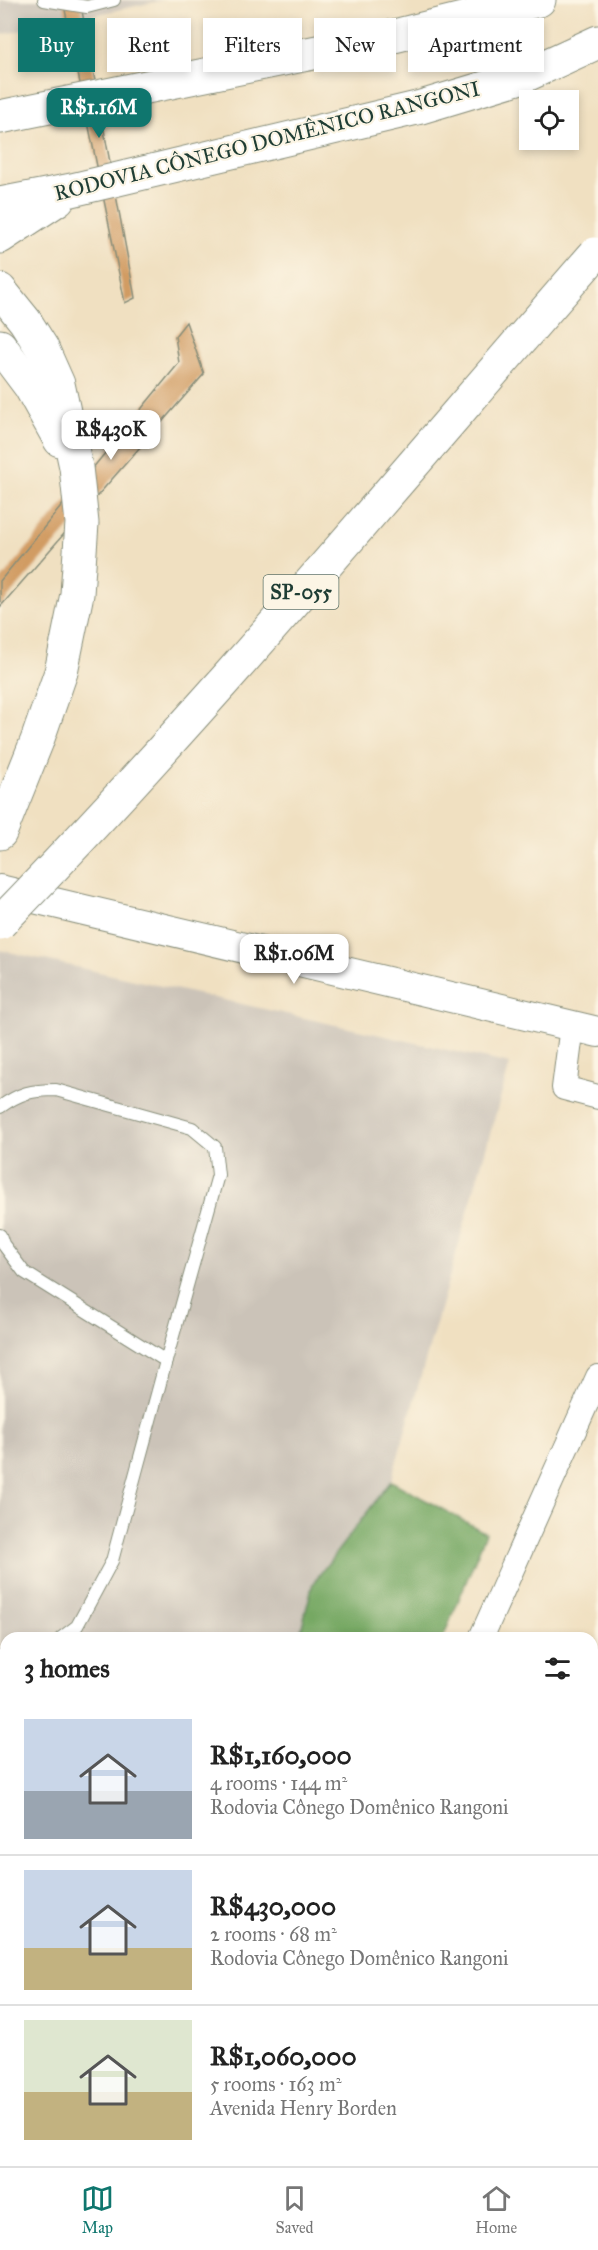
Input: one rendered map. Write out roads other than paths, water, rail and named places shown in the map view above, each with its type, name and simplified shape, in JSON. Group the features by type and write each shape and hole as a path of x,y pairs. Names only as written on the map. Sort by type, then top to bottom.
{"highway":[{"path":"0,117 386,38 539,0"},
{"name":"RODOVIA CÔNEGO DOMÊNICO RANGONI","path":"0,204 72,190 421,107 524,76 598,42"},
{"path":"0,237 72,190"},
{"name":"SP-055","path":"0,923 79,842 255,646 596,252"},
{"path":"0,290 37,339 58,384 76,467 82,523 77,594 61,672 37,741 0,833"},
{"path":"0,346 30,386 76,467"}],"street":[{"path":"0,890 585,1029 564,1088 598,1097"},
{"path":"484,1632 598,1377"}],"lane":[{"path":"44,0 87,7 114,0"},
{"path":"0,1107 16,1096 35,1090 56,1090 192,1128 215,1147 218,1176 112,1562 77,1626 69,1632"},
{"path":"0,1235 3,1244 24,1272 166,1361"}]}
